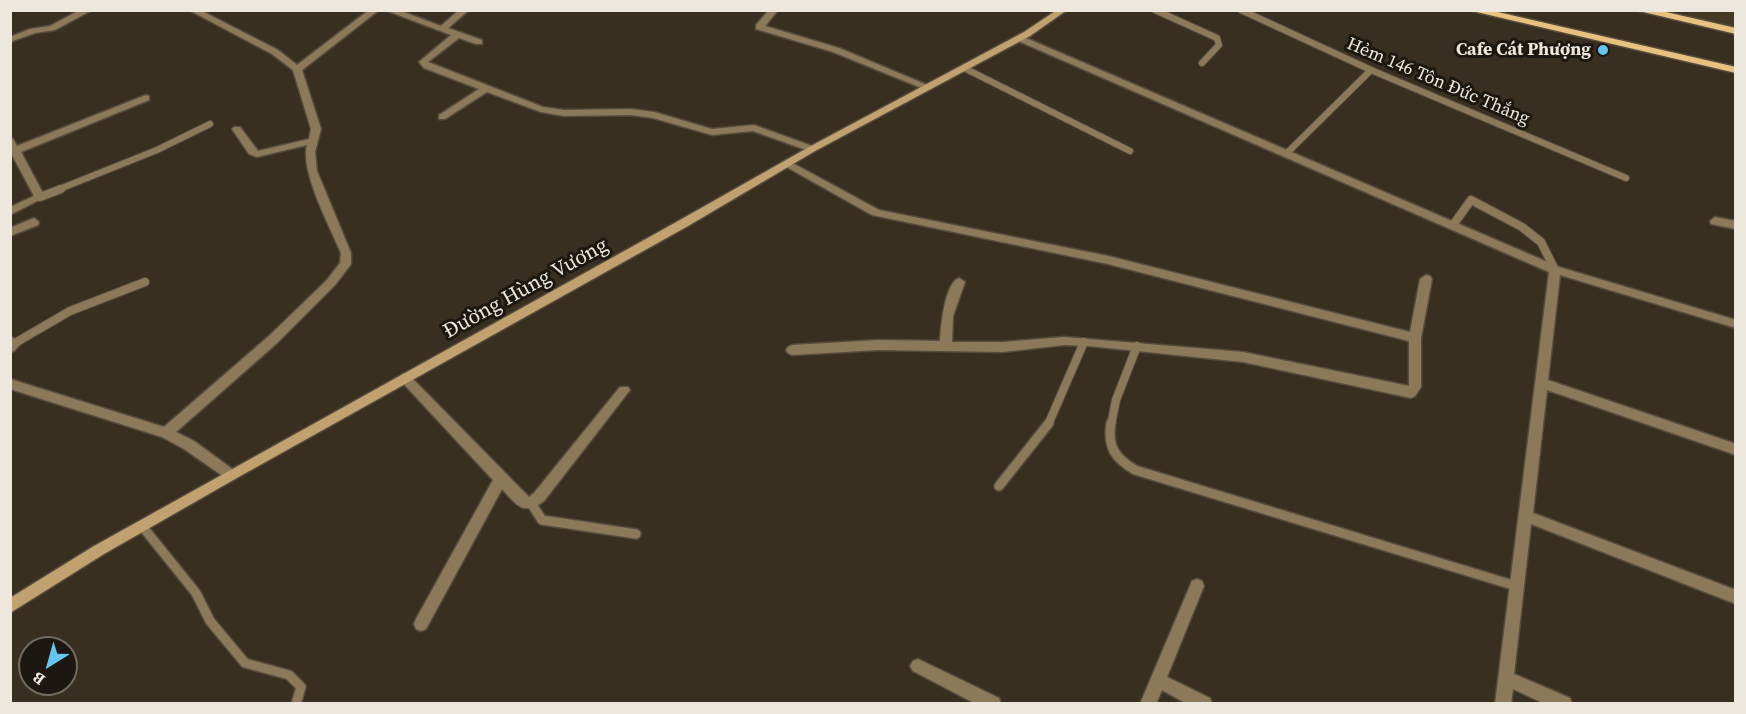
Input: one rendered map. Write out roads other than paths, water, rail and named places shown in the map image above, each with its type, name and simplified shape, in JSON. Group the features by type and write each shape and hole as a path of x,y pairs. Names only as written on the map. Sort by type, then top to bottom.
{"main road":[{"path":"1473,10 1736,70"},
{"path":"1640,10 1736,31"}],"street":[{"path":"10,40 24,34 52,28 88,10"},
{"path":"166,433 215,387 282,333 343,268 346,253 312,171 310,152 316,129 297,69 267,47 193,10"},
{"path":"297,69 375,10"},
{"path":"389,10 479,42"},
{"path":"443,28 465,10"},
{"path":"774,10 759,27 836,50 927,87"},
{"name":"Đường Hùng Vương","path":"10,606 230,475 812,149 1019,38 1062,10"},
{"path":"10,30 24,34"},
{"path":"458,34 423,62 427,66 541,109 564,113 642,114 712,132 754,128 812,149"},
{"path":"1019,38 1286,154 1456,221 1555,270 1736,324"},
{"path":"442,117 485,89"},
{"path":"10,212 40,197 13,145 146,98"},
{"path":"237,129 252,152 257,154 314,141"},
{"path":"787,164 876,213 1108,260 1415,338"},
{"path":"1715,221 1736,225"},
{"path":"11,229 34,222"},
{"path":"1503,704 1516,586 1544,384 1555,270"},
{"path":"792,350 879,345 1015,347 1064,341 1084,342 1243,357 1411,393 1415,387 1415,338 1426,279"},
{"path":"946,346 947,316 959,282"},
{"path":"405,378 523,502 531,503 539,497 624,390"},
{"path":"10,384 166,433 230,475"},
{"path":"1544,384 1736,450"},
{"path":"421,624 501,478"},
{"path":"1526,516 1736,597"},
{"path":"1148,704 1197,586"},
{"path":"918,666 993,704"},
{"path":"1506,678 1564,704"},
{"path":"1158,680 1204,704"}],"lane":[{"path":"1155,10 1217,38 1219,45 1202,63"},
{"name":"Hẻm 146 Tôn Đức Thắng","path":"1241,10 1371,70 1626,178"},
{"path":"964,68 1130,152"},
{"path":"1286,154 1371,70"},
{"path":"40,197 157,150 210,124"},
{"path":"1456,221 1471,200 1522,227 1541,242 1555,270"},
{"path":"12,344 70,310 145,282"},
{"path":"999,486 1052,419 1084,342"},
{"path":"1137,346 1111,419 1108,438 1112,452 1119,461 1146,473 1516,586"},
{"path":"531,503 542,520 636,534"},
{"path":"142,526 196,592 210,621 245,663 289,675 298,681 301,687 296,704"}],"place":[{"name":"Cafe Cát Phượng","path":"1603,50"}]}
